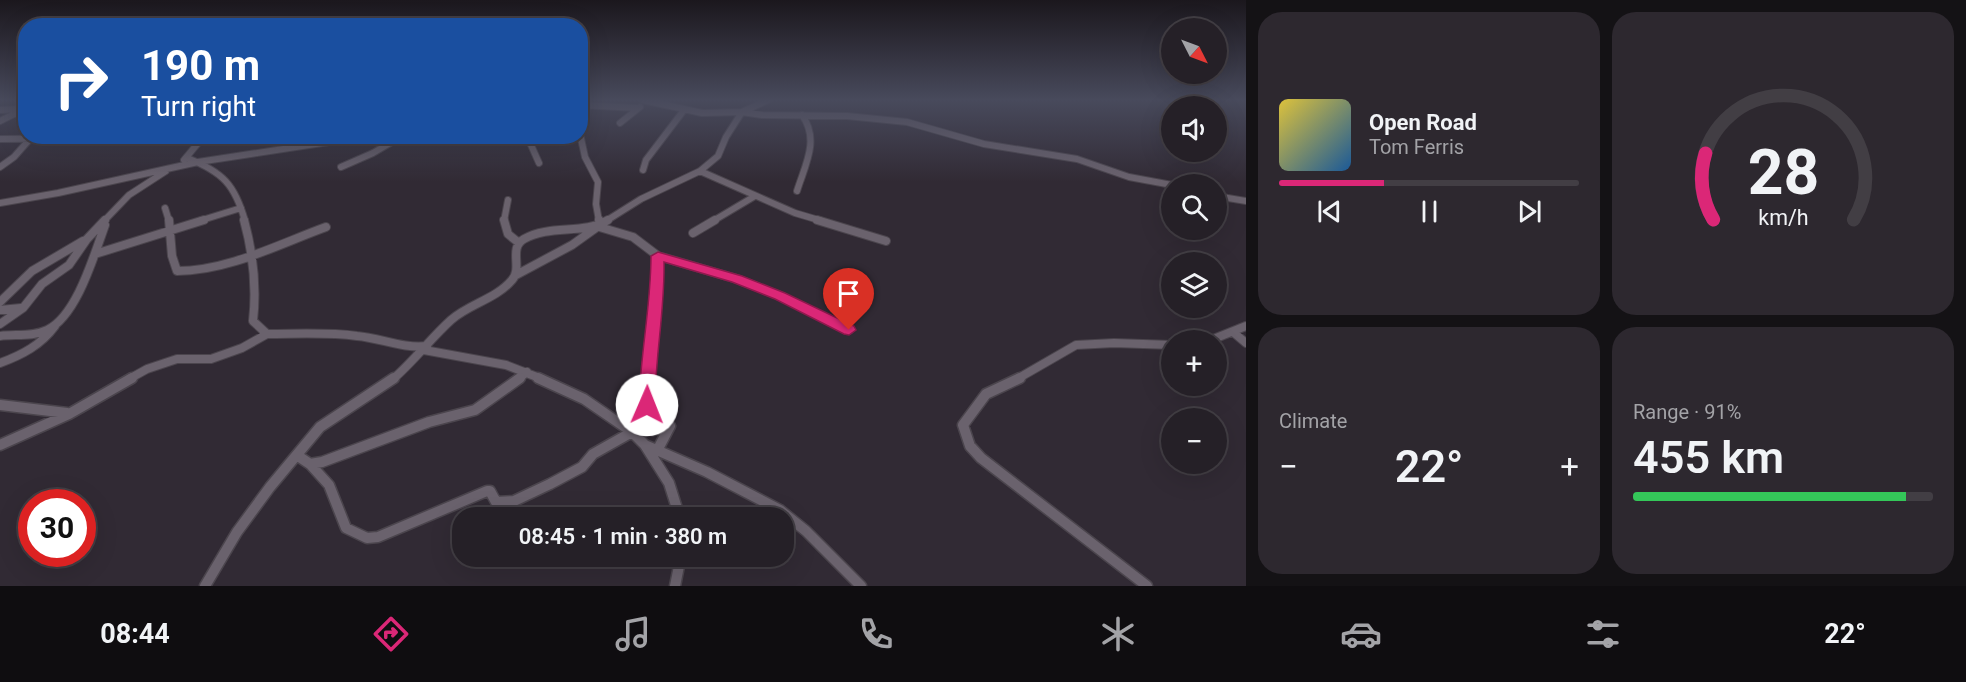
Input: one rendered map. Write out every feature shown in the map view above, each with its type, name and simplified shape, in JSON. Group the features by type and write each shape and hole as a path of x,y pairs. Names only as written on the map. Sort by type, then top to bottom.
{"street":[{"path":"643,170 646,160 671,127"},
{"path":"204,586 237,532 320,427 393,379 452,320 493,296 516,275 572,245 598,225 641,199 700,171 718,156 734,127"},
{"path":"797,191 812,143 808,127"},
{"path":"926,127 984,144 1077,159 1129,177 1161,183"},
{"path":"0,139 18,140"},
{"path":"0,167 14,157 25,144"},
{"path":"0,324 23,308 42,284 69,265 87,239 129,195 187,158 198,144"},
{"path":"0,203 58,193 175,166 301,144"},
{"path":"341,167 389,144"},
{"path":"531,144 539,163"},
{"path":"582,144 585,157 598,182 596,204 598,225"},
{"path":"187,158 198,162 231,187 238,197 253,252 256,308 253,321 267,334"},
{"path":"700,171 795,213 886,241"},
{"path":"693,232 756,196"},
{"path":"1227,198 1246,201"},
{"path":"508,200 503,221 507,235 519,243"},
{"path":"165,207 172,224 170,230 172,262 177,271 186,273 326,227"},
{"path":"95,254 241,208"},
{"path":"0,363 41,344 56,324 80,288 106,221"},
{"path":"516,275 515,251 526,237 545,231 598,225 633,237 658,256 737,279 780,296 849,330"},
{"path":"0,302 32,271 87,239"},
{"path":"658,256 658,295 647,374 647,405 651,413 668,422 670,426 658,449"},
{"path":"0,310 23,308"},
{"path":"0,336 36,333 56,324"},
{"path":"1227,334 1246,326"},
{"path":"0,445 69,414 134,375 159,363 177,359 211,359 242,348 267,334 312,332 340,334 370,337 411,349 506,365 527,372 584,399 632,432 645,445 669,483 677,507"},
{"path":"1233,332 1246,343"},
{"path":"1147,586 981,458 970,446 963,425 986,394 1038,369 1076,345 1114,342 1161,344"},
{"path":"310,464 333,458 429,422 475,410 500,394 527,372"},
{"path":"0,405 69,414"},
{"path":"298,456 310,464 329,485 346,528 367,538 378,537 487,491 490,491 496,502 514,501 582,467 593,454 632,432"},
{"path":"645,445 658,449 780,510 806,531 861,586"},
{"path":"675,586 679,567"}],"route":[{"path":"647,405 647,374 658,295 658,256 737,279 780,296 849,330"}]}
